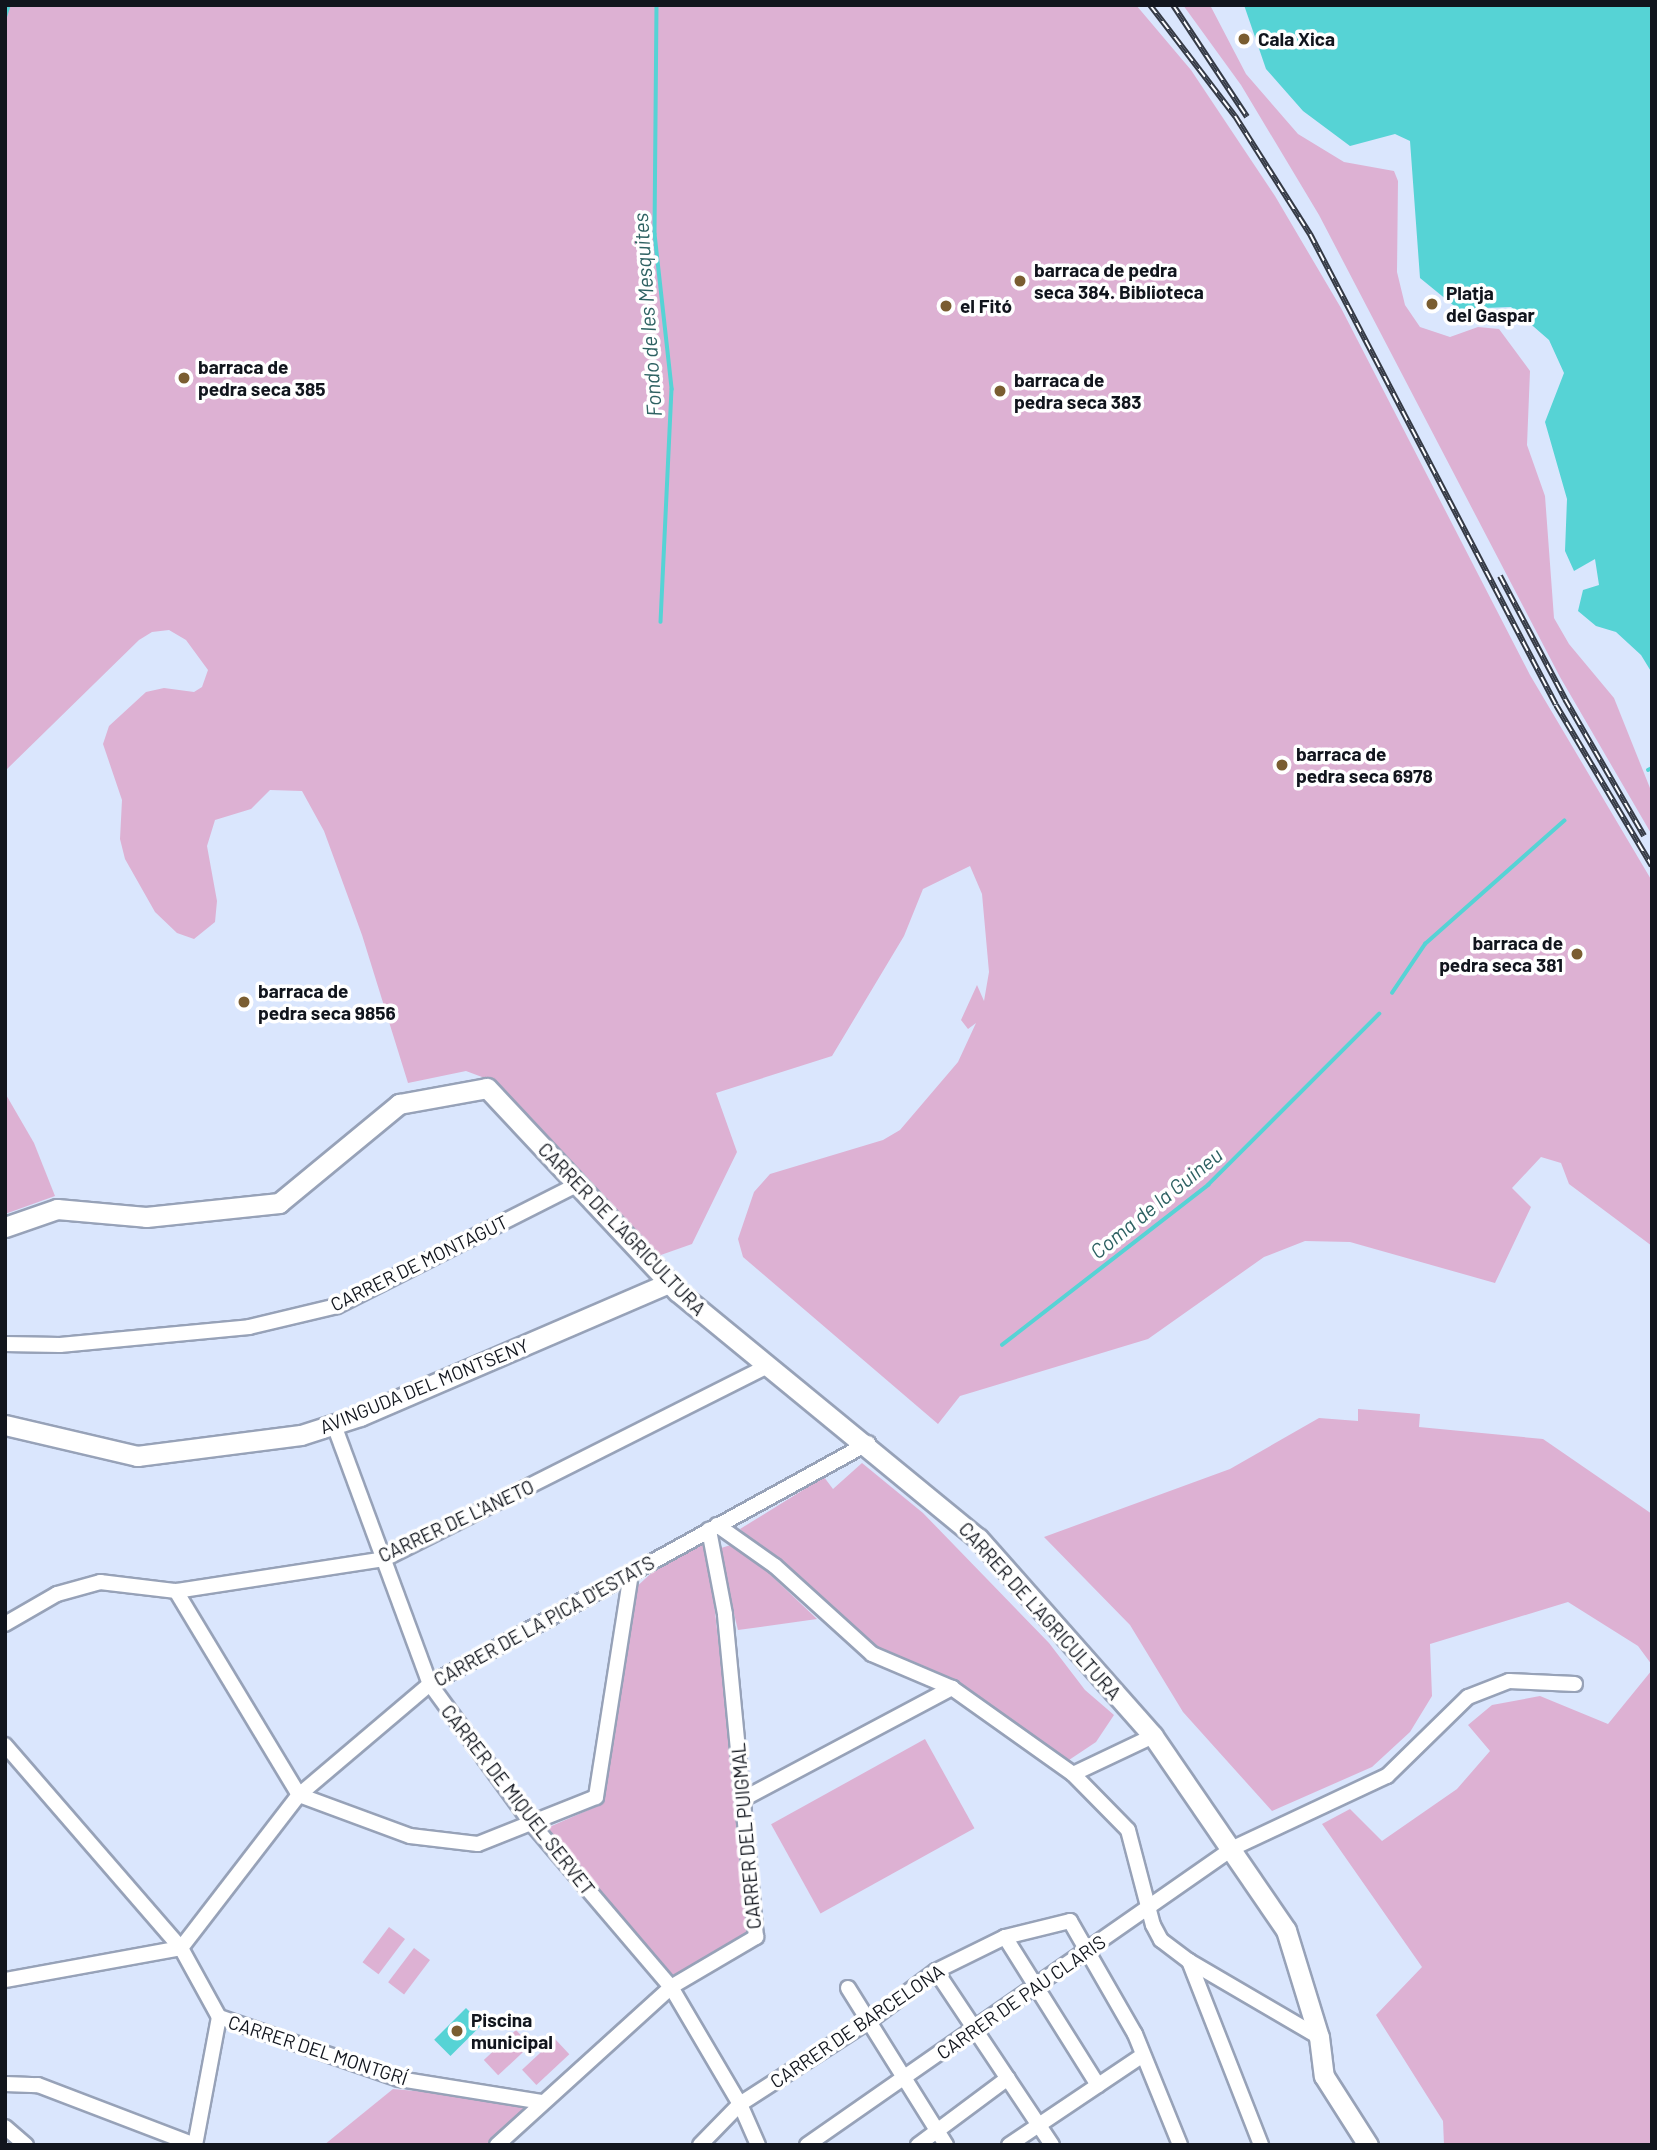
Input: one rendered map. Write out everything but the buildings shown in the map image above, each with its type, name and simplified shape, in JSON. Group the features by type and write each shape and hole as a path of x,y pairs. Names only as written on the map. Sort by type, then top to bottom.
{"street":[{"name":"CARRER DE L'AGRICULTURA","path":"5,1227 57,1209 146,1217 279,1203 399,1104 487,1088 669,1283 766,1367 868,1443 978,1538 1153,1736 1233,1848 1286,1930 1319,2037 1324,2076 1368,2145"},
{"name":"CARRER DE MONTAGUT","path":"5,1344 60,1345 249,1327 337,1306 577,1185"},
{"name":"AVINGUDA DEL MONTSENY","path":"5,1425 136,1456 273,1440 334,1425 669,1283"},
{"name":"CARRER DE L'ANETO","path":"5,1624 57,1594 100,1582 176,1591 384,1559 766,1367"},
{"name":"CARRER DE MIQUEL SERVET","path":"334,1425 430,1684 533,1825 671,1987 740,2104 758,2145"},
{"name":"CARRER DE LA PICA D'ESTATS","path":"181,1948 299,1796 430,1684 868,1443"},
{"path":"713,1528 775,1566 872,1654 952,1688 1073,1774 1128,1830 1147,1909 1161,1940 1189,1961 1319,2037"},
{"name":"CARRER DEL PUIGMAL","path":"497,2145 671,1987 756,1937 726,1614 713,1528"},
{"path":"176,1591 299,1796 410,1836 478,1844 533,1825 596,1797 618,1633 631,1573"},
{"name":"CARRER DE PAU CLARIS","path":"807,2145 1233,1848 1387,1776 1468,1697 1509,1681 1575,1684"},
{"path":"743,1799 952,1688"},
{"path":"1073,1774 1153,1736"},
{"path":"5,1745 10,1763 181,1948 219,2017 195,2145 38,2085 5,2084"},
{"name":"CARRER DE BARCELONA","path":"700,2145 740,2104 868,2022 936,1971 1005,1937 1070,1921 1089,1948"},
{"path":"1005,1937 1098,2085"},
{"path":"5,1980 181,1948"},
{"path":"1089,1948 1143,2054 1180,2145"},
{"path":"1189,1961 1261,2145"},
{"path":"936,1971 1052,2145"},
{"path":"848,1988 946,2145"},
{"name":"CARRER DEL MONTGRÍ","path":"219,2017 399,2079 542,2102"},
{"path":"1009,2145 1143,2054"},
{"path":"918,2145 1008,2078"},
{"path":"5,2127 26,2145"}],"shaded area":[{"path":"5,5 1136,5 1191,70 1275,196 1341,308 1530,675 1652,881 1652,1246 1569,1184 1561,1163 1541,1157 1512,1188 1531,1207 1495,1283 1350,1242 1305,1241 1264,1257 1148,1339 960,1396 938,1424 743,1257 738,1239 754,1192 770,1174 883,1140 900,1130 958,1062 976,1023 968,1029 961,1020 977,985 984,1001 989,972 982,894 970,866 923,889 904,936 832,1056 716,1093 737,1152 692,1244 658,1256 490,1080 466,1071 408,1083 362,935 324,831 302,791 270,790 251,809 215,820 207,846 217,901 215,922 194,939 177,933 155,912 125,859 120,839 122,800 103,744 109,726 146,692 164,688 194,692 202,687 208,670 186,640 169,630 152,632 139,640 5,771"},
{"path":"1183,5 1210,5 1246,74 1298,134 1344,162 1394,171 1398,181 1397,272 1405,305 1420,327 1450,337 1478,327 1499,329 1530,371 1527,445 1545,496 1554,618 1569,644 1614,698 1652,793 1652,835 1560,677 1319,215 1241,85"},
{"path":"1244,5 1652,5 1652,673 1641,655 1616,632 1596,626 1578,611 1583,590 1599,585 1595,559 1574,571 1565,551 1567,499 1545,422 1564,373 1549,340 1511,307 1458,309 1420,278 1410,141 1395,134 1350,146 1303,111 1266,69"},
{"path":"5,1093 34,1143 55,1196 5,1214"},
{"path":"1358,1409 1420,1414 1419,1427 1543,1439 1652,1514 1652,1665 1638,1646 1568,1602 1430,1644 1432,1696 1410,1732 1372,1767 1272,1811 1183,1712 1130,1625 1044,1537 1230,1469 1319,1418 1358,1421"},
{"path":"862,1463 923,1513 1049,1643 1085,1690 1114,1715 1096,1742 1069,1760 955,1683 874,1649 740,1529 824,1477 833,1489"},
{"path":"701,1540 707,1542 752,1934 671,1976 547,1828 602,1804 632,1591 659,1566"},
{"path":"737,1543 817,1619 738,1630 718,1549"},
{"path":"1652,1670 1652,2145 1444,2145 1443,2121 1376,2015 1422,1967 1322,1824 1350,1809 1382,1841 1457,1789 1490,1751 1468,1725 1492,1705 1540,1696 1608,1724"},
{"path":"925,1739 974,1828 821,1914 771,1824"},
{"path":"389,1927 405,1939 378,1974 363,1962"},
{"path":"414,1948 430,1960 404,1994 388,1982"},
{"name":"Piscina municipal","path":"466,2008 482,2024 450,2056 434,2040"},
{"path":"516,2030 530,2045 498,2075 484,2060"},
{"path":"555,2039 569,2054 536,2085 522,2070"},
{"path":"393,2089 542,2102 497,2145 324,2145"}],"waterway":[{"path":"5,17 9,5"},
{"name":"Fondo de les Mesquites","path":"657,5 655,234 672,389 661,622"},
{"name":"Coma de la Guineu","path":"1648,770 1652,768"},
{"name":"Coma de la Guineu","path":"1392,993 1425,944 1564,821"},
{"name":"Coma de la Guineu","path":"1002,1345 1208,1185 1379,1014"}],"railway":[{"path":"1150,5 1235,116 1310,234 1556,705 1652,866"},
{"path":"1173,5 1247,117"},
{"path":"1500,576 1565,699 1644,836"}],"place":[{"name":"Cala Xica","path":"1244,39"},
{"name":"barraca de pedra seca 384. Biblioteca","path":"1020,281"},
{"name":"Platja del Gaspar","path":"1432,304"},
{"name":"el Fitó","path":"946,306"},
{"name":"barraca de pedra seca 385","path":"184,378"},
{"name":"barraca de pedra seca 383","path":"1000,391"},
{"name":"barraca de pedra seca 6978","path":"1282,765"},
{"name":"barraca de pedra seca 381","path":"1577,954"},
{"name":"barraca de pedra seca 9856","path":"244,1002"},
{"name":"Piscina municipal","path":"457,2031"}]}
